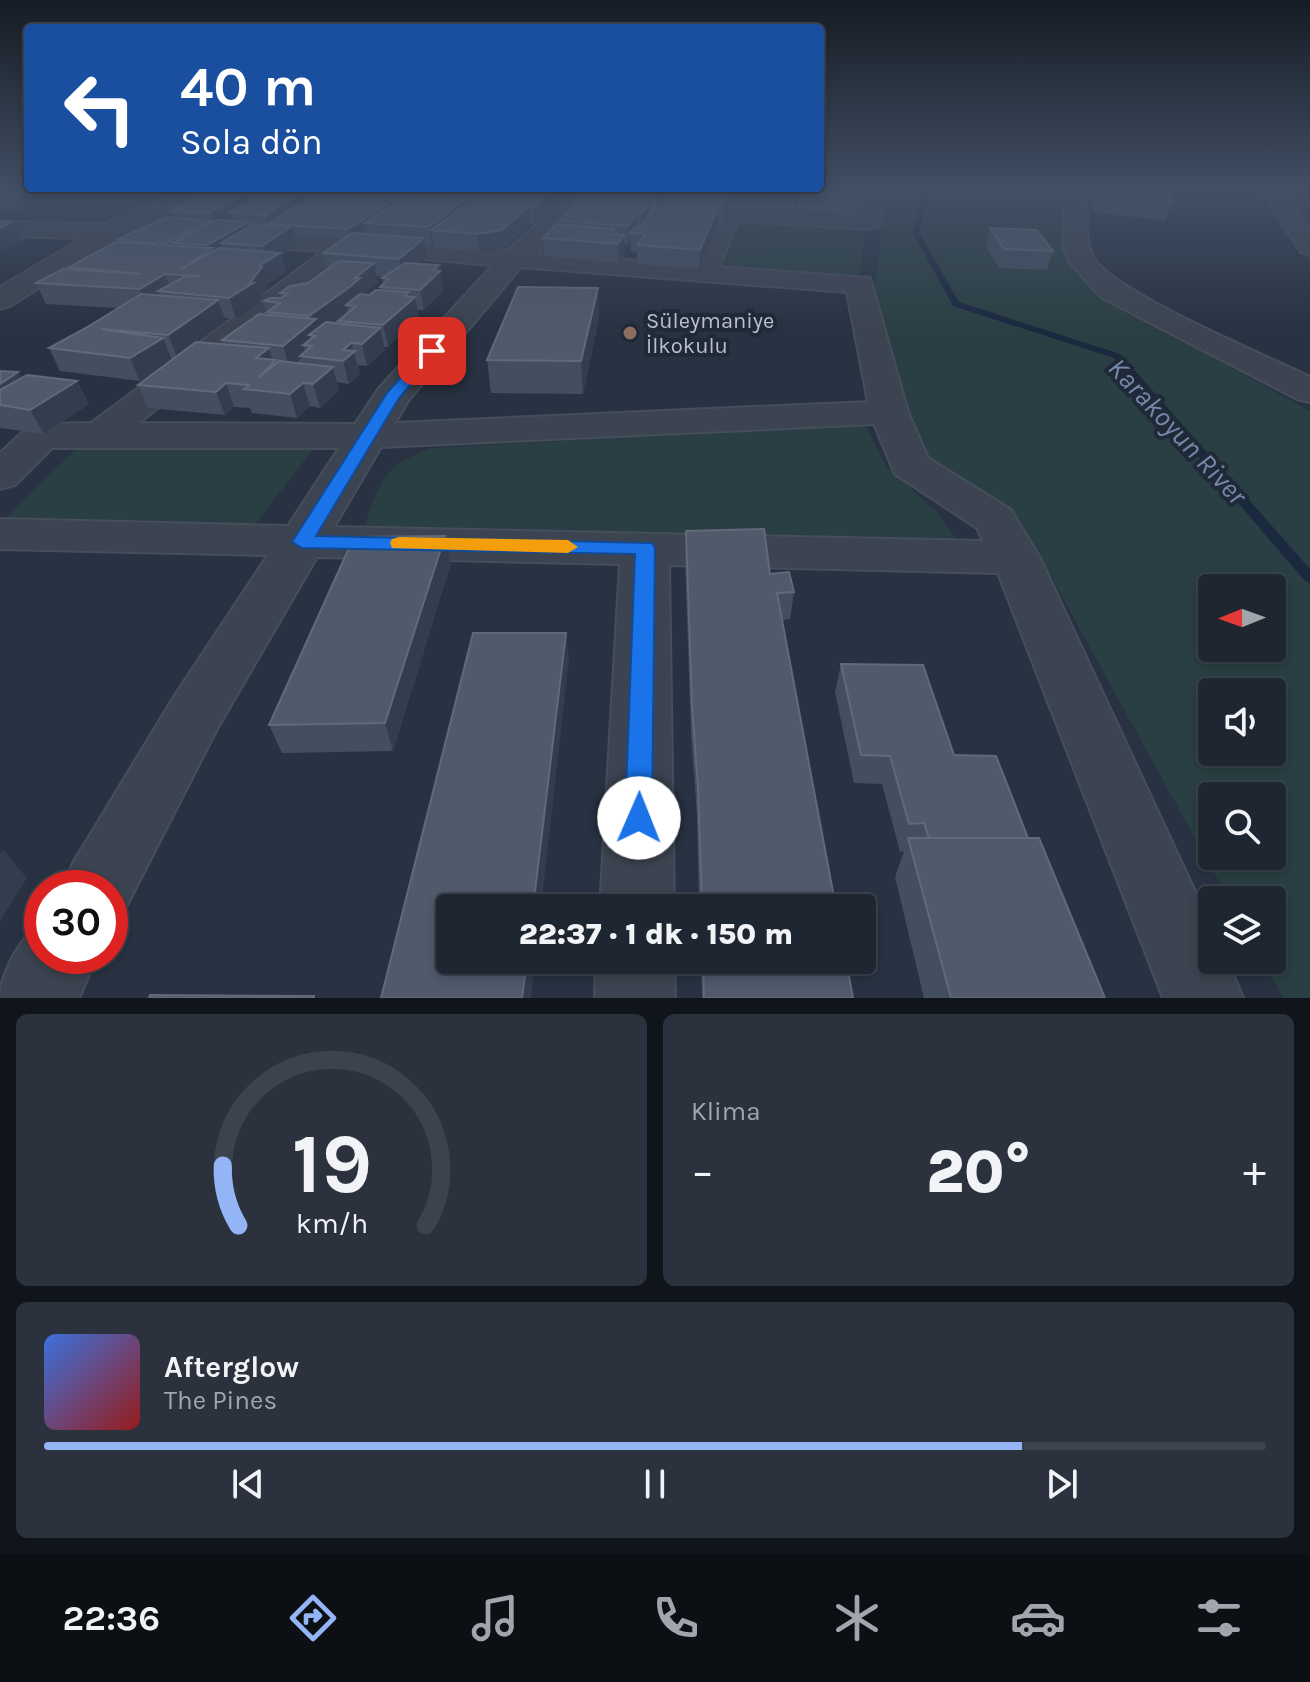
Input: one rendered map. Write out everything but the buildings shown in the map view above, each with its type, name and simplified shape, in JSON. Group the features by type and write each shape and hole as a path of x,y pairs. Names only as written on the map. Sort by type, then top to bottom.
{"street":[{"path":"0,300 102,237"},
{"path":"216,237 348,245 512,261 860,284 889,412 910,465 995,520 1016,558 1203,998"},
{"path":"100,435 361,237"},
{"path":"108,870 196,712 392,396 512,261 538,237"},
{"path":"702,274 719,237"},
{"path":"1076,237 1082,262 1111,291 1310,391"},
{"path":"0,476 41,436 367,436 889,412"},
{"path":"0,534 1016,558"},
{"path":"637,894 645,548"},
{"path":"36,998 49,974"},
{"path":"635,974 635,998"}],"green space":[{"path":"729,237 865,237 858,280 712,269"},
{"path":"881,237 1067,237 1068,259 1103,297 1310,411 1310,998 1283,998 1270,974 1286,974 1286,886 1221,886 1212,870 1286,870 1286,782 1198,782 1198,844 1017,515 933,465 895,385 874,291"},
{"path":"865,424 886,466 936,511 957,541 363,529 385,478 401,462 431,448"},
{"path":"82,443 314,448 256,523 4,520"}],"waterway":[{"name":"Karakoyun River","path":"918,237 956,304 1117,356 1310,578"}],"slow traffic":[{"path":"399,543 568,547"}],"place":[{"name":"Süleymaniye İlkokulu","path":"630,333"}],"route":[{"path":"432,351 392,396 302,542 645,548 639,818"}]}
